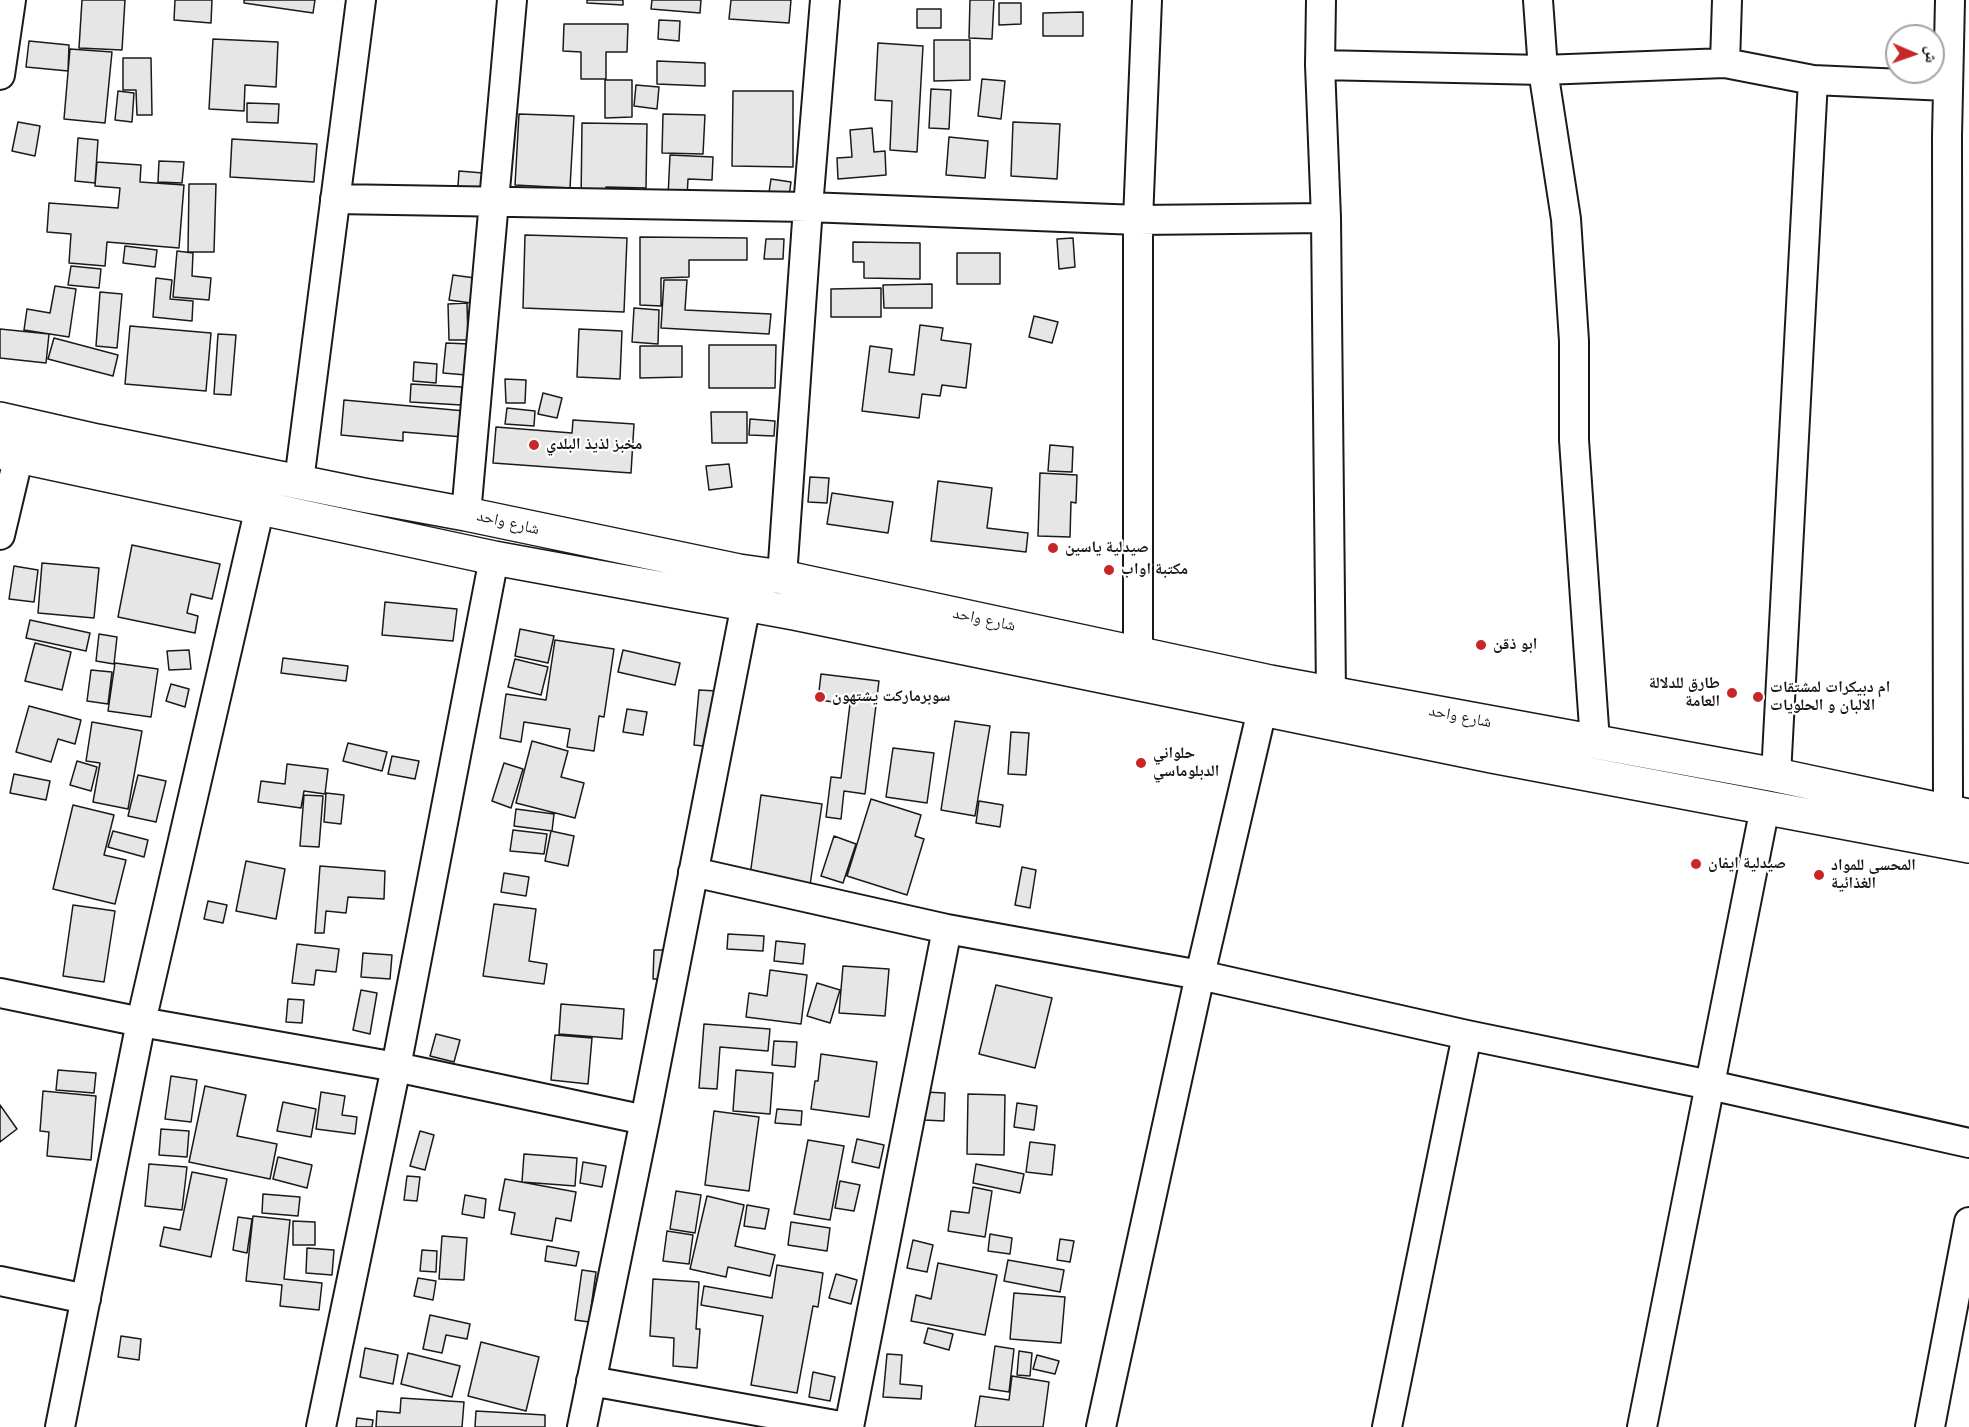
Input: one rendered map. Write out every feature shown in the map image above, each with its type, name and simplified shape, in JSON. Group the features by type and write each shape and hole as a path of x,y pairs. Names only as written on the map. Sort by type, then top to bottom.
{"street":[{"path":"0,75 11,0"},
{"path":"299,481 361,0"},
{"path":"466,513 512,0"},
{"path":"782,578 825,0"},
{"path":"1138,652 1138,220 1146,0"},
{"path":"1321,0 1320,65 1326,218 1331,693"},
{"path":"1538,0 1542,70 1566,219 1574,341 1574,440 1594,742"},
{"path":"1725,63 1727,0"},
{"path":"1950,0 1947,86 1958,136 1958,813"},
{"path":"1320,65 1542,70 1725,63 1813,80 1947,86"},
{"path":"1776,775 1813,80"},
{"path":"335,199 808,207 1138,220 1326,218"},
{"name":"شارع واحد","path":"0,419 97,441 782,578 1138,652 1269,682 1776,775 1958,813"},
{"path":"0,536 9,454"},
{"name":"شارع واحد","path":"9,454 494,558 746,604 1492,756 1969,846"},
{"path":"357,528 363,495"},
{"path":"60,1427 141,1022 260,507"},
{"path":"321,1427 396,1067 494,558"},
{"path":"582,1427 746,604"},
{"path":"1101,1427 1200,975 1262,710"},
{"path":"1492,756 1498,724"},
{"path":"1641,1427 1765,807"},
{"path":"693,872 947,929 1200,975 1467,1035 1710,1084 1969,1143"},
{"path":"591,1381 848,1427 947,929"},
{"path":"0,993 141,1022 396,1067 645,1120"},
{"path":"1387,1427 1467,1035"},
{"path":"1930,1427 1969,1222"},
{"path":"0,1281 86,1299"}],"building":[{"path":"82,0 125,0 122,50 79,48"},
{"path":"175,0 212,0 211,23 174,20"},
{"path":"244,0 315,0 313,13 244,3"},
{"path":"587,0 623,0 623,5 587,3"},
{"path":"652,0 701,0 700,13 651,9"},
{"path":"731,0 791,0 789,23 729,19"},
{"path":"970,0 994,0 992,39 969,38"},
{"path":"999,3 1021,3 1021,24 999,25"},
{"path":"917,9 941,9 941,28 917,28"},
{"path":"1083,12 1083,36 1043,36 1043,13"},
{"path":"659,20 680,21 679,41 658,39"},
{"path":"564,24 628,24 627,52 606,52 606,79 581,79 581,52 563,51"},
{"path":"213,39 278,42 276,87 245,85 244,111 209,109"},
{"path":"934,40 970,40 970,80 934,81"},
{"path":"29,41 69,45 68,71 26,67"},
{"path":"878,43 923,46 917,152 890,150 892,101 875,100"},
{"path":"70,49 112,52 105,123 64,119"},
{"path":"123,58 151,58 152,115 137,115 136,90 123,90"},
{"path":"657,61 705,63 705,86 657,84"},
{"path":"982,79 1005,81 1001,119 978,116"},
{"path":"605,80 632,80 632,117 605,118"},
{"path":"636,85 659,87 657,109 634,106"},
{"path":"931,89 951,90 949,129 929,128"},
{"path":"118,91 134,93 132,122 115,120"},
{"path":"733,91 793,91 793,167 732,166"},
{"path":"247,103 279,104 278,123 247,122"},
{"path":"519,114 574,116 570,188 515,185"},
{"path":"663,114 705,115 703,154 662,153"},
{"path":"18,122 40,126 35,156 12,151"},
{"path":"1013,122 1060,124 1057,179 1011,176"},
{"path":"582,123 647,124 646,188 606,187 606,203 581,203"},
{"path":"872,128 874,152 885,151 886,175 838,179 837,158 852,157 850,130"},
{"path":"949,137 988,141 985,178 946,175"},
{"path":"78,138 98,140 95,183 75,181"},
{"path":"232,139 317,144 314,182 230,177"},
{"path":"670,155 713,157 712,180 688,179 687,198 668,197"},
{"path":"159,161 184,162 182,183 158,182"},
{"path":"97,162 141,165 140,182 184,185 179,248 107,242 105,266 69,263 71,234 47,232 49,203 118,208 120,188 95,186"},
{"path":"459,171 483,173 481,203 457,201"},
{"path":"771,179 791,182 788,203 768,199"},
{"path":"189,184 216,184 214,252 188,252"},
{"path":"525,235 627,238 624,312 523,308"},
{"path":"640,237 747,238 747,260 689,260 689,277 661,278 661,306 640,305"},
{"path":"1073,238 1075,267 1059,269 1057,239"},
{"path":"766,239 784,239 783,259 764,259"},
{"path":"853,242 920,243 920,279 864,278 864,262 853,262"},
{"path":"125,246 157,250 155,267 123,263"},
{"path":"177,251 193,253 192,276 211,278 209,300 173,297"},
{"path":"957,253 1000,253 1000,284 957,284"},
{"path":"71,266 101,269 99,288 68,285"},
{"path":"453,275 475,278 471,303 449,300"},
{"path":"156,278 172,280 170,299 193,301 192,321 153,317"},
{"path":"664,280 687,280 685,310 771,314 769,334 661,328"},
{"path":"932,284 932,308 884,308 883,285"},
{"path":"55,286 76,289 69,337 24,330 27,309 50,313"},
{"path":"881,288 881,317 831,317 831,289"},
{"path":"100,292 122,294 117,348 96,346"},
{"path":"467,303 468,340 449,340 448,304"},
{"path":"634,308 659,310 658,344 632,342"},
{"path":"1034,316 1058,322 1052,343 1029,337"},
{"path":"920,325 943,328 941,340 971,344 966,388 942,385 940,396 922,394 919,418 862,411 870,346 892,349 889,372 914,375"},
{"path":"130,326 211,333 206,391 125,384"},
{"path":"0,329 49,334 46,363 0,358"},
{"path":"579,329 622,331 620,379 577,377"},
{"path":"218,334 236,335 231,395 214,394"},
{"path":"54,338 118,355 113,376 48,359"},
{"path":"446,343 469,344 466,375 443,373"},
{"path":"709,345 776,345 775,388 709,388"},
{"path":"640,346 682,346 682,377 640,378"},
{"path":"414,362 437,364 436,383 413,381"},
{"path":"505,379 526,380 525,403 506,403"},
{"path":"411,384 462,387 461,405 410,402"},
{"path":"543,393 562,398 557,418 538,414"},
{"path":"344,400 465,411 463,437 403,432 403,441 341,435"},
{"path":"507,408 535,411 534,426 505,424"},
{"path":"711,412 747,412 747,443 712,443"},
{"path":"750,419 775,421 774,436 749,435"},
{"path":"573,420 634,424 631,473 493,463 496,427 572,433"},
{"path":"1050,445 1073,447 1072,472 1048,471"},
{"path":"729,464 732,487 709,490 706,466"},
{"path":"1040,473 1077,475 1076,503 1071,502 1070,537 1038,536"},
{"path":"810,477 829,478 827,503 808,502"},
{"path":"938,481 992,488 987,528 1028,533 1026,552 931,541"},
{"path":"832,493 893,502 888,533 827,524"},
{"path":"132,545 220,564 212,599 191,594 187,613 198,616 195,633 118,617"},
{"path":"42,563 99,568 94,618 38,613"},
{"path":"14,566 38,570 34,602 9,599"},
{"path":"385,602 457,609 453,641 382,635"},
{"path":"30,620 90,633 86,651 26,638"},
{"path":"520,629 554,636 548,663 515,656"},
{"path":"99,634 117,637 114,664 96,661"},
{"path":"555,640 614,649 604,717 599,716 594,751 567,747 570,729 524,722 521,742 500,738 506,694 546,700"},
{"path":"35,643 71,652 62,690 25,681"},
{"path":"189,650 191,669 169,670 167,651"},
{"path":"623,650 680,663 675,685 618,672"},
{"path":"283,658 348,666 346,681 281,673"},
{"path":"515,659 548,667 541,695 508,687"},
{"path":"115,663 158,669 151,717 108,711"},
{"path":"91,670 112,672 108,704 87,701"},
{"path":"821,674 879,681 865,794 844,791 841,819 826,817 831,777 841,778 850,704 818,700"},
{"path":"171,684 189,689 185,707 166,701"},
{"path":"699,690 717,691 712,747 694,745"},
{"path":"29,706 81,720 75,744 58,739 51,762 16,752"},
{"path":"627,709 647,712 643,735 623,732"},
{"path":"955,721 990,726 975,816 941,810"},
{"path":"92,722 142,731 128,809 93,802 100,763 86,761"},
{"path":"1011,732 1029,733 1026,775 1008,774"},
{"path":"532,741 568,751 561,777 584,783 575,818 516,803"},
{"path":"348,743 387,752 382,771 343,761"},
{"path":"893,748 934,753 927,803 886,797"},
{"path":"392,756 419,761 415,779 388,774"},
{"path":"77,761 97,767 91,791 70,785"},
{"path":"504,763 523,769 511,808 492,801"},
{"path":"287,764 328,769 325,794 304,791 301,808 258,802 261,781 285,784"},
{"path":"14,774 50,781 46,800 10,793"},
{"path":"138,775 166,781 156,822 128,816"},
{"path":"326,793 344,795 341,824 324,822"},
{"path":"304,795 323,796 319,847 300,846"},
{"path":"761,795 822,804 809,892 749,883"},
{"path":"871,799 921,815 915,836 924,839 907,895 847,876"},
{"path":"979,801 1003,805 1000,827 976,823"},
{"path":"73,805 114,815 104,855 126,860 115,904 53,889"},
{"path":"516,809 554,814 552,831 514,826"},
{"path":"513,830 547,834 544,854 510,851"},
{"path":"113,831 148,840 144,857 108,847"},
{"path":"551,831 574,836 568,866 545,861"},
{"path":"834,836 856,844 843,883 821,876"},
{"path":"246,861 285,869 276,919 236,911"},
{"path":"320,866 385,871 384,899 348,897 346,913 326,911 324,933 315,933"},
{"path":"1022,867 1036,870 1030,908 1015,905"},
{"path":"504,873 529,877 526,896 501,892"},
{"path":"208,901 227,905 223,923 204,919"},
{"path":"494,904 536,909 529,961 547,964 544,984 483,976"},
{"path":"73,905 115,911 104,982 63,976"},
{"path":"728,934 764,936 763,951 727,949"},
{"path":"776,941 805,944 803,964 774,961"},
{"path":"297,944 339,949 336,972 316,970 314,985 292,983"},
{"path":"654,950 669,950 668,979 653,979"},
{"path":"363,953 392,955 390,979 361,977"},
{"path":"843,966 889,969 885,1016 839,1013"},
{"path":"770,970 807,975 801,1024 746,1017 749,993 767,996"},
{"path":"817,983 840,990 830,1023 807,1016"},
{"path":"996,985 1052,998 1035,1068 979,1054"},
{"path":"361,990 377,993 370,1034 353,1030"},
{"path":"288,999 304,1000 302,1023 286,1022"},
{"path":"561,1004 624,1009 622,1039 559,1034"},
{"path":"704,1024 770,1029 768,1051 720,1047 717,1089 699,1088"},
{"path":"436,1034 460,1040 454,1062 430,1056"},
{"path":"555,1035 592,1038 588,1084 551,1080"},
{"path":"774,1041 797,1042 795,1067 772,1065"},
{"path":"821,1054 877,1062 869,1117 811,1109 815,1081 818,1081"},
{"path":"58,1070 96,1073 94,1093 56,1090"},
{"path":"736,1070 773,1073 770,1114 733,1111"},
{"path":"171,1076 197,1080 191,1122 165,1119"},
{"path":"205,1086 246,1095 237,1136 277,1144 270,1179 189,1162"},
{"path":"43,1091 96,1096 91,1160 47,1156 49,1132 40,1131"},
{"path":"321,1092 345,1096 342,1115 357,1117 355,1134 316,1129"},
{"path":"925,1092 945,1093 944,1121 924,1120"},
{"path":"968,1094 1005,1095 1004,1155 967,1154"},
{"path":"283,1102 316,1109 311,1137 277,1131"},
{"path":"1017,1103 1037,1106 1034,1130 1014,1127"},
{"path":"0,1105 17,1129 0,1142"},
{"path":"777,1109 802,1111 801,1125 775,1123"},
{"path":"714,1111 759,1117 749,1191 705,1185"},
{"path":"161,1129 189,1131 187,1157 159,1155"},
{"path":"420,1131 434,1135 425,1170 410,1166"},
{"path":"857,1139 884,1145 879,1168 852,1162"},
{"path":"808,1140 844,1146 830,1220 794,1214"},
{"path":"1030,1142 1055,1145 1052,1175 1026,1172"},
{"path":"524,1154 577,1158 575,1186 522,1182"},
{"path":"278,1157 312,1165 307,1188 273,1179"},
{"path":"583,1162 606,1166 602,1187 580,1183"},
{"path":"149,1164 187,1167 182,1210 145,1206"},
{"path":"976,1164 1024,1174 1020,1193 973,1183"},
{"path":"192,1172 227,1179 211,1257 160,1246 164,1227 180,1230"},
{"path":"407,1176 420,1177 417,1201 404,1200"},
{"path":"505,1179 576,1192 571,1221 556,1218 552,1241 511,1234 515,1213 499,1210"},
{"path":"840,1181 860,1185 854,1211 835,1208"},
{"path":"973,1187 992,1191 985,1237 948,1231 951,1211 969,1213"},
{"path":"676,1191 701,1195 695,1233 670,1229"},
{"path":"263,1194 300,1197 298,1216 262,1213"},
{"path":"465,1195 486,1199 484,1218 462,1214"},
{"path":"707,1196 744,1205 735,1246 775,1255 770,1276 728,1267 726,1277 690,1269"},
{"path":"747,1205 769,1209 765,1229 744,1226"},
{"path":"253,1216 290,1220 284,1279 322,1283 319,1310 280,1306 282,1285 246,1281"},
{"path":"238,1217 252,1219 247,1253 233,1250"},
{"path":"293,1221 315,1222 315,1245 293,1245"},
{"path":"791,1222 830,1228 827,1251 788,1245"},
{"path":"667,1231 693,1235 689,1264 663,1261"},
{"path":"990,1234 1012,1238 1010,1254 988,1251"},
{"path":"442,1236 467,1238 464,1280 439,1279"},
{"path":"1060,1239 1074,1241 1070,1262 1057,1260"},
{"path":"913,1240 933,1245 927,1272 907,1268"},
{"path":"547,1246 579,1252 576,1266 545,1261"},
{"path":"307,1248 334,1250 332,1275 306,1273"},
{"path":"422,1250 437,1251 436,1272 420,1271"},
{"path":"1008,1260 1064,1270 1060,1292 1004,1281"},
{"path":"938,1263 997,1275 985,1335 911,1321 916,1295 931,1299"},
{"path":"777,1265 823,1273 818,1307 813,1306 797,1393 751,1385 763,1316 701,1305 704,1286 772,1298"},
{"path":"582,1270 596,1272 589,1322 575,1320"},
{"path":"836,1274 857,1280 851,1304 829,1298"},
{"path":"418,1278 436,1281 433,1300 414,1296"},
{"path":"653,1279 699,1282 696,1329 700,1329 697,1368 673,1366 674,1338 650,1336"},
{"path":"1014,1293 1065,1297 1061,1343 1010,1339"},
{"path":"430,1315 470,1324 467,1339 446,1335 442,1353 423,1349"},
{"path":"928,1328 953,1334 949,1350 924,1343"},
{"path":"121,1336 141,1339 139,1360 118,1357"},
{"path":"481,1342 539,1357 526,1411 468,1396"},
{"path":"995,1346 1014,1349 1009,1392 989,1389"},
{"path":"365,1348 398,1355 393,1384 360,1377"},
{"path":"1019,1351 1032,1353 1030,1376 1017,1375"},
{"path":"408,1353 460,1366 452,1397 401,1384"},
{"path":"887,1354 902,1355 900,1384 922,1386 921,1399 883,1397"},
{"path":"1037,1355 1059,1361 1055,1374 1033,1369"},
{"path":"813,1372 835,1377 830,1401 809,1397"},
{"path":"1012,1376 1049,1382 1043,1427 975,1427 980,1396 1009,1400"},
{"path":"401,1398 464,1402 462,1427 376,1427 377,1411 400,1413"},
{"path":"476,1411 545,1415 545,1427 475,1427"},
{"path":"357,1418 373,1420 372,1427 356,1427"}],"place":[{"name":"مخبز لذيذ البلدي","path":"534,445"},
{"name":"صيدلية ياسين","path":"1053,548"},
{"name":"مكتبة اواب","path":"1109,570"},
{"name":"ابو ذقن","path":"1481,645"},
{"name":"طارق للدلالة العامة","path":"1732,693"},
{"name":"سوبرماركت يشتهون","path":"820,697"},
{"name":"ام دبيكرات لمشتقات الالبان و الحلويات","path":"1758,697"},
{"name":"حلواني الدبلوماسي","path":"1141,763"},
{"name":"صيدلية ايفان","path":"1696,864"},
{"name":"المحسي للمواد الغذائية","path":"1819,875"}]}
